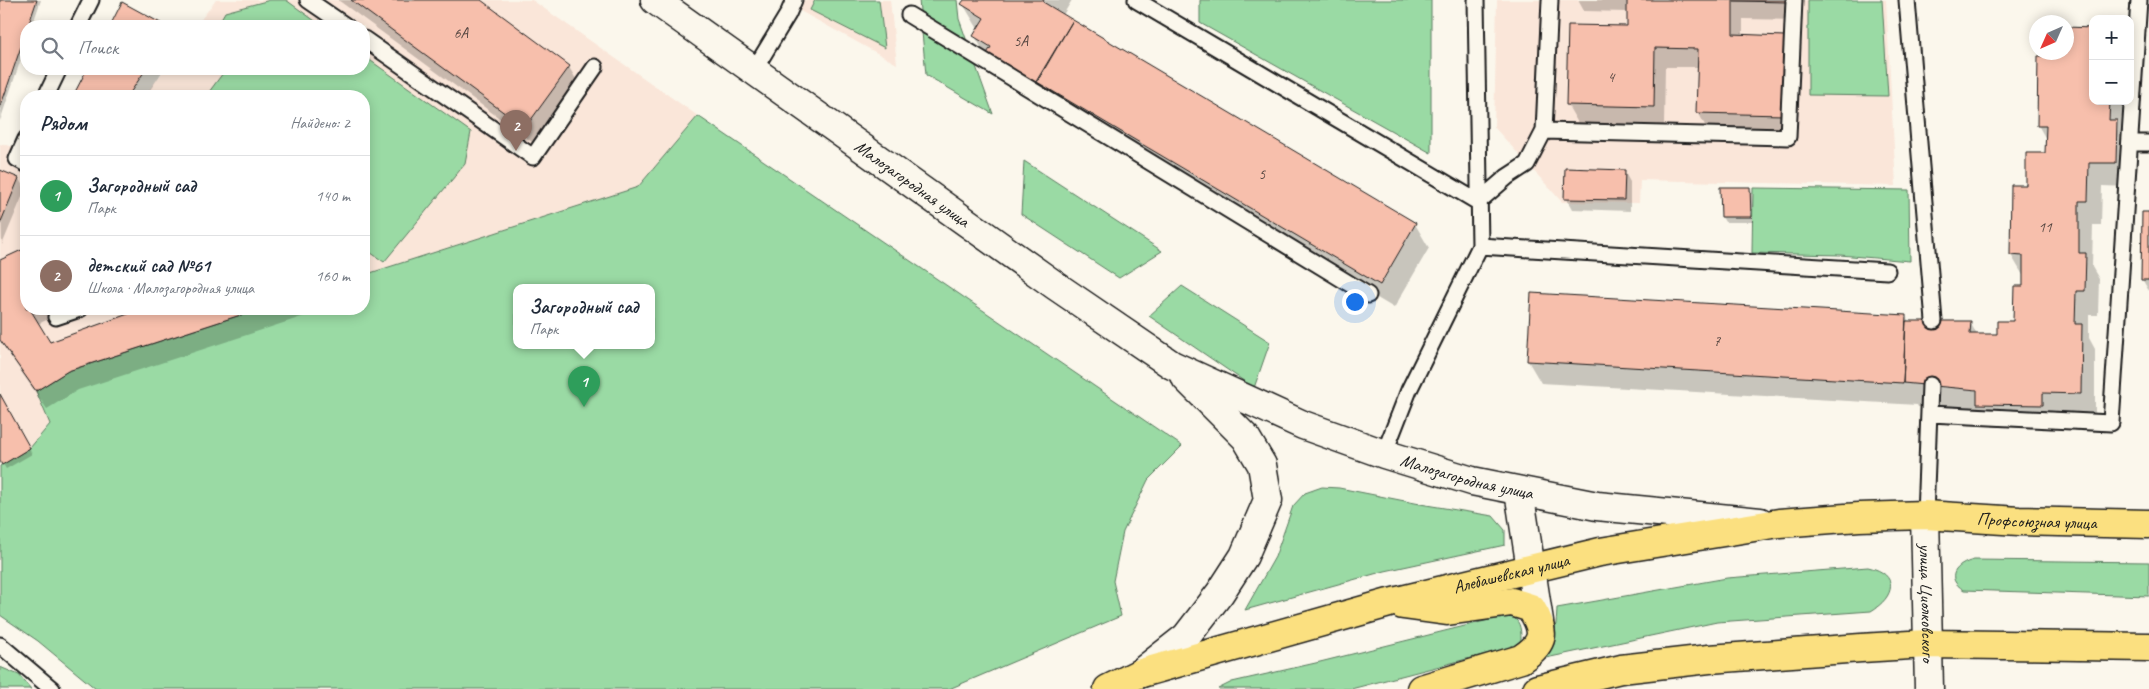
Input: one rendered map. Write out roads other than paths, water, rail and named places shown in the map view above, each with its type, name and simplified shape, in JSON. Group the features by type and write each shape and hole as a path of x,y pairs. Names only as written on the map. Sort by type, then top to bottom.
{"main road":[{"name":"Алебашевская улица","path":"1108,689 1138,674 1389,603 1600,552 1779,523 1859,517 1925,515"},
{"name":"Профсоюзная улица","path":"1925,515 2019,521 2149,524"},
{"path":"1389,603 1447,611 1512,602 1530,608 1539,621 1541,635 1535,650 1521,659 1421,689"},
{"path":"1537,689 1620,669 1709,659 1927,644 2149,647"}],"street":[{"name":"Малозагородная улица","path":"655,0 1056,286 1172,365 1303,425 1384,454 1472,482 1597,506 1779,523"},
{"name":"Малозагородная улица","path":"1138,674 1186,636 1220,593 1244,556 1268,500 1262,465 1246,438 1172,365"},
{"path":"1518,490 1539,621"},
{"name":"улица Циолковского","path":"1925,515 1929,689"}],"lane":[{"path":"81,20 90,0"},
{"path":"308,0 337,20"},
{"path":"754,70 788,14 794,0"},
{"path":"1136,0 1478,202"},
{"path":"1384,454 1409,390 1480,246 1476,0"},
{"path":"1478,202 1507,177 1527,164 1544,130 1550,0"},
{"path":"1544,130 1788,137 1794,0"},
{"path":"1907,0 1934,321"},
{"path":"1930,414 2111,423 2138,0"},
{"path":"909,15 1368,295"},
{"path":"370,43 533,157 595,68"},
{"path":"49,90 56,75"},
{"path":"2130,143 2149,143"},
{"path":"1480,246 1887,272"},
{"path":"56,317 62,315"},
{"path":"1925,515 1930,385"},
{"path":"0,645 52,689"}],"place":[{"name":"детский сад №61","path":"516,151"},
{"name":"Загородный сад","path":"584,407"}]}
